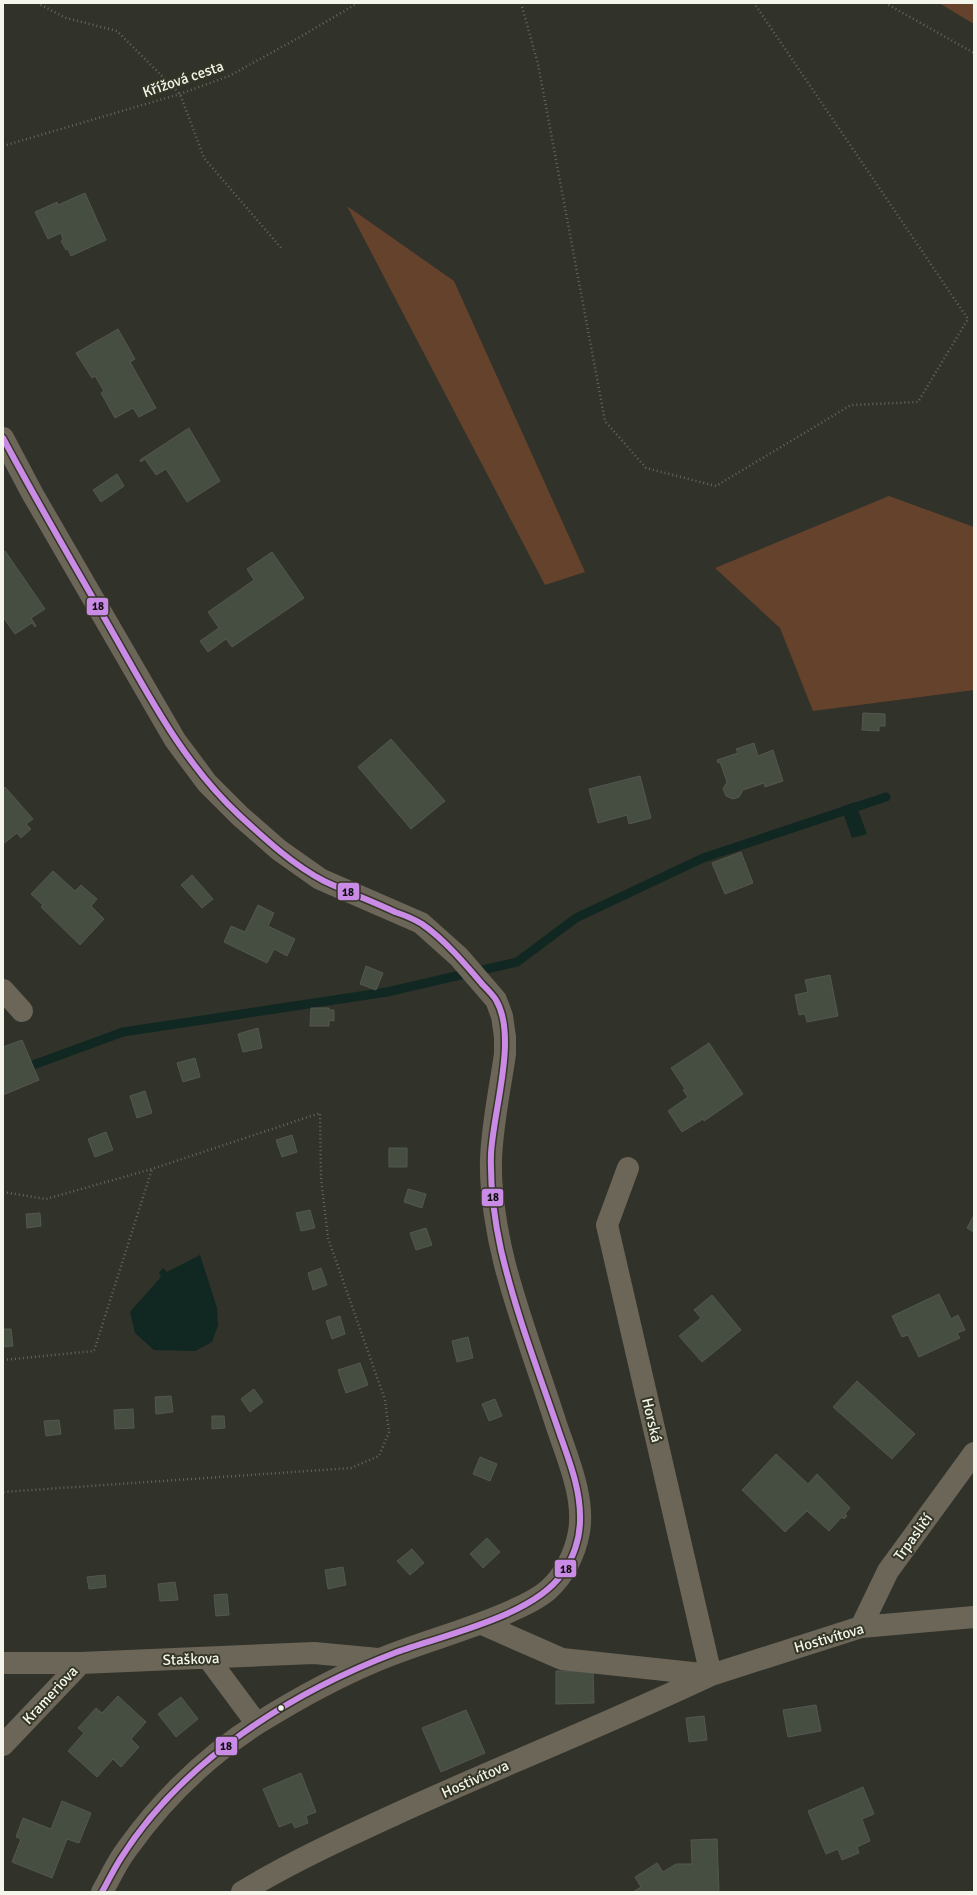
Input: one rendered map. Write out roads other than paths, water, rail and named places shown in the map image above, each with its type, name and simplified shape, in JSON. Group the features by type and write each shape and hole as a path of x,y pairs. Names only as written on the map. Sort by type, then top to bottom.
{"street":[{"path":"3,438 32,493 175,740 207,783 240,816 279,850 320,878 421,923 459,958 496,1000 502,1016 506,1043 506,1054 491,1160 498,1231 504,1264 566,1452 578,1495 580,1513 579,1530 575,1548 558,1581 535,1600 482,1624 378,1659 314,1690 257,1724 211,1759 171,1795 153,1815 125,1851 102,1892"},
{"path":"3,990 22,1011"},
{"name":"Horská","path":"628,1168 607,1225 711,1675"},
{"name":"Trpasličí","path":"861,1627 888,1571 974,1453"},
{"name":"Hostivítova","path":"242,1892 275,1872 400,1812 483,1774 622,1717 711,1675 861,1627 974,1617"},
{"name":"Hostivítova","path":"482,1624 562,1658 711,1675"},
{"name":"Staškova","path":"3,1662 81,1663 314,1653 378,1659"},
{"path":"208,1658 257,1724"},
{"name":"Krameriova","path":"3,1746 81,1663"}],"water":[{"path":"855,802 867,834 852,838 841,807"},
{"path":"200,1255 217,1308 218,1325 212,1342 195,1351 154,1350 135,1333 130,1312 161,1277 159,1273 163,1268 167,1272"}],"waterway":[{"path":"3,1076 123,1032 387,992 517,962 576,918 703,858 886,797"}]}
